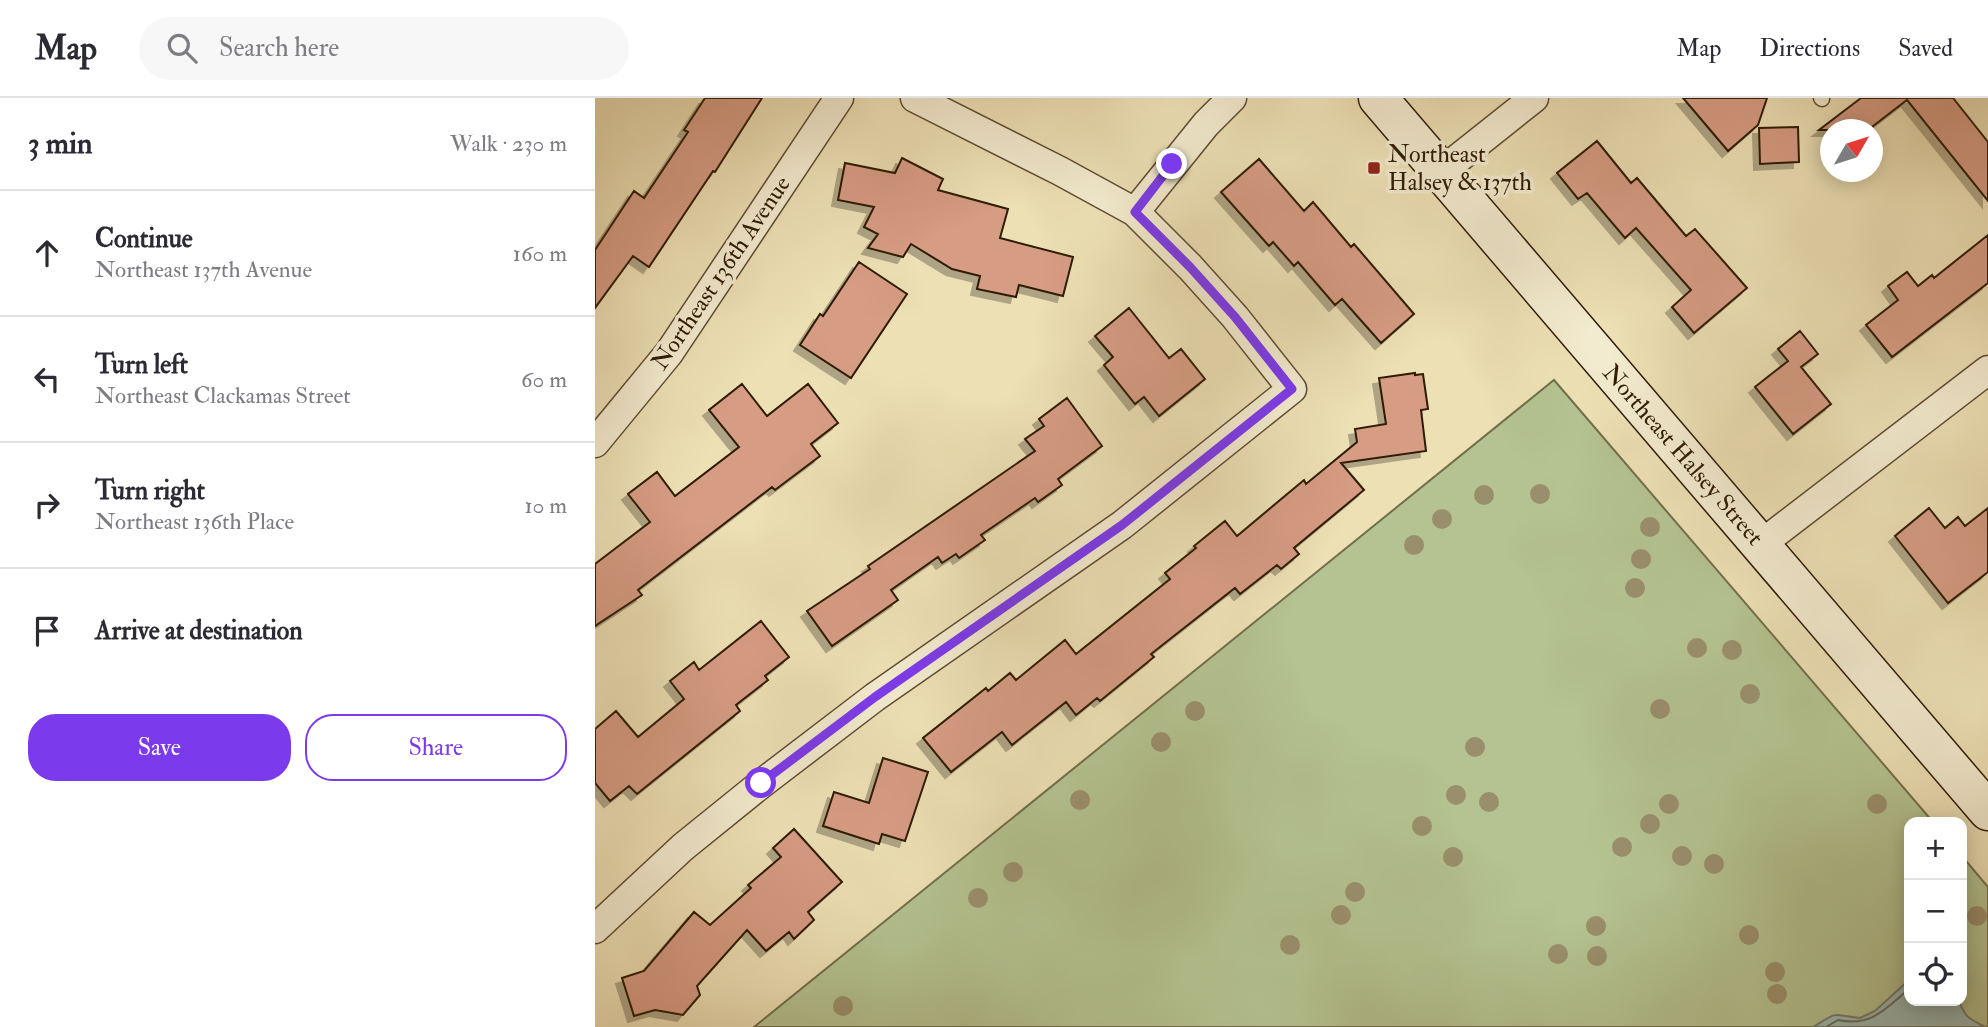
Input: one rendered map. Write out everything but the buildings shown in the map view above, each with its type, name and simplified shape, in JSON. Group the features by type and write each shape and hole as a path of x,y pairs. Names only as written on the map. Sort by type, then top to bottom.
{"main road":[{"name":"Northeast Halsey Street","path":"1378,98 1988,811"}],"street":[{"name":"Northeast 136th Avenue","path":"595,443 669,354 839,98"},
{"path":"595,929 683,847 761,783 875,697 1122,525 1292,389 1235,317 1135,212 1061,171 962,109 915,98"},
{"path":"1135,212 1206,124 1232,98"},
{"path":"1441,172 1534,98"},
{"path":"1761,545 1988,370"}],"green space":[{"path":"1554,380 1929,817 1904,817 1904,1006 1967,1006 1967,862 1988,887 1988,1027 754,1027"}],"water":[{"path":"1904,985 1904,1006 1962,1006 1969,1017 1985,1027 1813,1027 1835,1015 1860,1018 1875,1011"}],"place":[{"name":"Northeast Halsey & 137th","path":"1374,168"}],"route":[{"path":"761,783 875,697 1122,525 1292,389 1235,317 1135,212 1172,164"}]}
